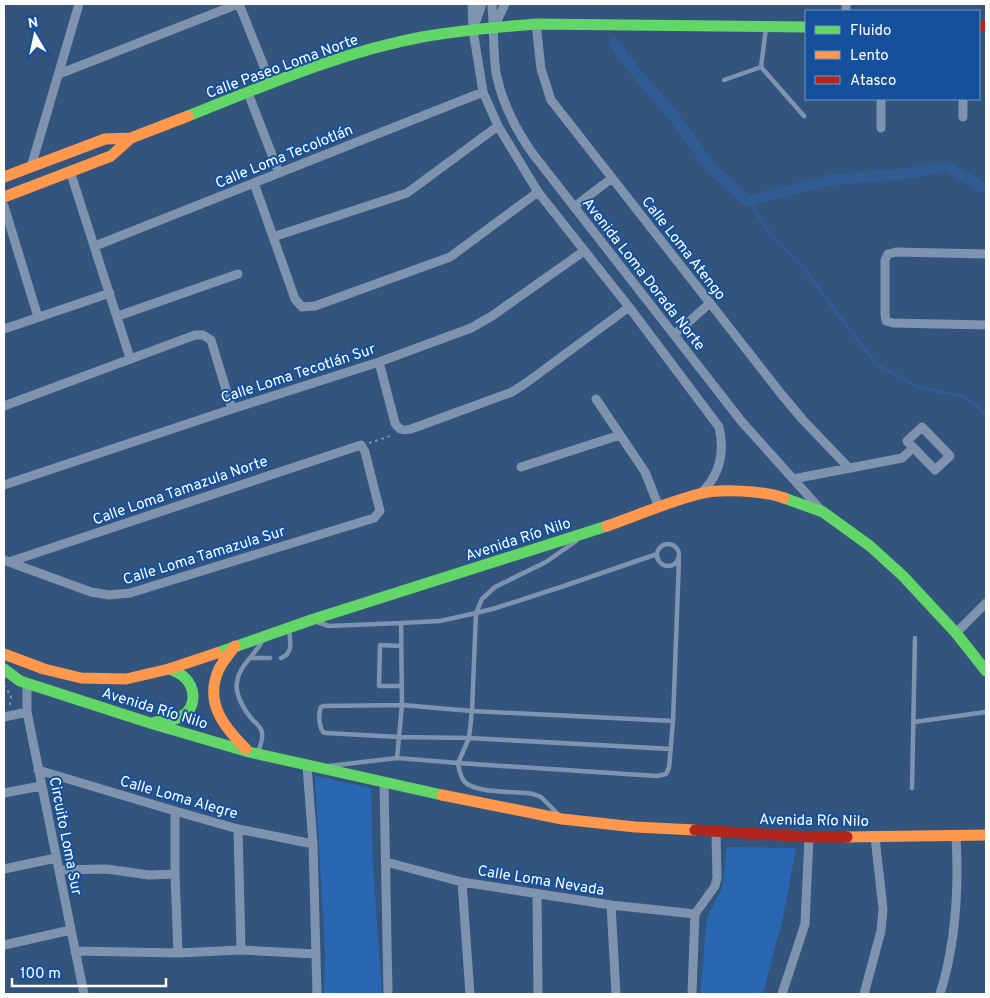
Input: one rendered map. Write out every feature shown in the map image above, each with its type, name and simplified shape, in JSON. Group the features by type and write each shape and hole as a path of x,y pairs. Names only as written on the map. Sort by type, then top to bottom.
{"main road":[{"name":"Calle Paseo Loma Norte","path":"4,177 105,139 131,138 313,67 422,37 536,24 805,27"},
{"name":"Calle Paseo Loma Norte","path":"4,197 111,156 131,138"},
{"name":"Avenida Río Nilo","path":"4,654 44,669 81,678 126,679 169,669 311,620 587,533 701,493 739,492 772,494 823,512 850,531 904,576 956,633 986,671"},
{"path":"235,646 219,669 213,694 215,705 226,730 253,753"},
{"name":"Avenida Río Nilo","path":"4,668 23,682 150,723 253,753 384,783 562,819 635,827 809,837 981,836"},
{"path":"150,723 180,717 193,706 194,698 190,683 183,676 169,669"},
{"path":"956,836 974,834 986,830"}],"street":[{"path":"31,167 79,4"},
{"path":"59,74 239,4 271,84"},
{"path":"472,4 473,30 483,92 498,126 538,192 629,307 719,427 722,450 719,466 712,481 701,493"},
{"path":"473,30 482,4"},
{"name":"Avenida Loma Dorada Norte","path":"493,4 496,73 508,113 520,135 742,422 823,512"},
{"name":"Avenida Loma Dorada Norte","path":"494,28 505,4"},
{"name":"Calle Loma Atengo","path":"536,24 541,69 551,100 803,420 849,468"},
{"name":"Calle Loma Tecolotlán","path":"95,246 483,92"},
{"path":"248,93 279,173"},
{"path":"881,100 881,128"},
{"path":"963,100 963,117"},
{"path":"273,237 407,193 498,126"},
{"path":"70,172 130,358"},
{"path":"574,207 612,178"},
{"path":"254,183 295,299 302,307 314,306 450,257 538,192"},
{"path":"4,206 38,317"},
{"name":"Calle Loma Tecotlán Sur","path":"4,485 379,362 471,328 492,316 584,251"},
{"path":"986,254 896,252 888,254 885,260 884,314 886,321 893,323 986,325"},
{"path":"118,316 238,274"},
{"path":"4,330 110,293"},
{"path":"674,335 710,303"},
{"path":"379,362 395,423 402,430 411,429 512,392 629,307"},
{"path":"4,406 130,358 195,335 203,335 211,340 232,409"},
{"path":"596,399 645,472 659,507"},
{"path":"922,427 950,456 934,470 913,448 907,442 922,427"},
{"path":"520,467 620,435"},
{"name":"Calle Loma Tamazula Sur","path":"6,561 91,592 109,595 130,593 374,518 380,511 365,452 361,445"},
{"name":"Calle Loma Tamazula Norte","path":"6,561 361,445"},
{"path":"793,479 902,458 913,448"},
{"path":"956,633 986,603"},
{"path":"4,679 23,682"},
{"name":"Circuito Loma Sur","path":"23,682 26,712 84,994"},
{"path":"4,717 26,712"},
{"path":"310,767 317,994"},
{"name":"Calle Loma Alegre","path":"38,770 238,828 313,844"},
{"path":"384,783 388,994"},
{"path":"4,793 41,786"},
{"path":"175,811 178,953"},
{"path":"238,828 241,950"},
{"path":"692,994 695,914 715,886 717,878 716,832"},
{"path":"940,994 949,957 955,914 956,836"},
{"path":"981,836 986,843"},
{"path":"782,994 805,924 809,837"},
{"path":"864,994 881,930 883,909 875,837"},
{"path":"4,869 56,858"},
{"name":"Calle Loma Nevada","path":"386,862 462,882 611,905 695,914"},
{"path":"58,870 106,869 149,875 175,874"},
{"path":"462,882 470,994"},
{"path":"537,894 538,994"},
{"path":"611,905 616,994"},
{"path":"4,945 71,930"},
{"path":"75,951 178,953 241,950 316,954"}],"lane":[{"path":"766,27 761,67 804,116"},
{"path":"724,80 761,67"},
{"path":"562,819 541,797 534,794 476,788 468,784 460,774 458,763 468,738 472,711 476,613 482,599 495,587 552,558 587,533"},
{"path":"310,767 396,758 657,776 666,774 669,768 671,749 680,555 678,547 671,543 666,543 660,547 657,554 659,561 668,566 675,564 679,559"},
{"path":"311,620 329,626 440,621 476,613 539,594 657,554"},
{"path":"396,758 402,705 401,623"},
{"path":"282,658 291,649 289,628"},
{"path":"253,753 262,732 261,728 242,704 236,684 242,668 259,647 264,636"},
{"path":"912,788 915,638"},
{"path":"401,646 380,645 379,686 402,686"},
{"path":"251,658 270,658"},
{"path":"671,749 322,732 320,729 319,711 324,706 402,705 472,711 672,721"},
{"path":"914,722 986,712"}],"path":[{"path":"361,445 391,436 402,430"},
{"path":"4,684 10,696 10,705 4,709"}],"shaded area":[{"path":"315,776 371,788 373,865 382,994 324,994 325,952"},
{"path":"727,847 796,848 783,917 763,994 700,994 707,917 722,889"}],"waterway":[{"path":"615,43 623,57 675,118 711,168 748,201 830,180 914,173 945,166 986,189"},
{"path":"748,201 769,232 806,271 877,365 921,388 963,396 979,408 986,417"}],"traffic: fast":[{"path":"188,116 274,82 362,51 450,32 536,24 805,27"},
{"path":"784,498 823,512 870,546 903,576 956,633 986,671"},
{"path":"217,653 311,620 607,526"},
{"path":"4,669 20,681 150,723 249,752 442,795"},
{"path":"155,722 179,718 187,712 192,702 192,691 187,681 181,675 169,669"}],"traffic: slow":[{"path":"4,177 105,139 131,138 188,116"},
{"path":"4,197 111,156 131,138"},
{"path":"607,526 676,501 708,492 742,491 784,498"},
{"path":"235,646 219,669 215,681 215,703 223,722 246,749"},
{"path":"4,654 44,669 81,678 126,679 169,669 217,653"},
{"path":"442,795 562,819 635,827 695,830"},
{"path":"847,837 986,835"}],"traffic: jam":[{"path":"980,27 986,25"},
{"path":"695,830 809,837 847,837"}]}
